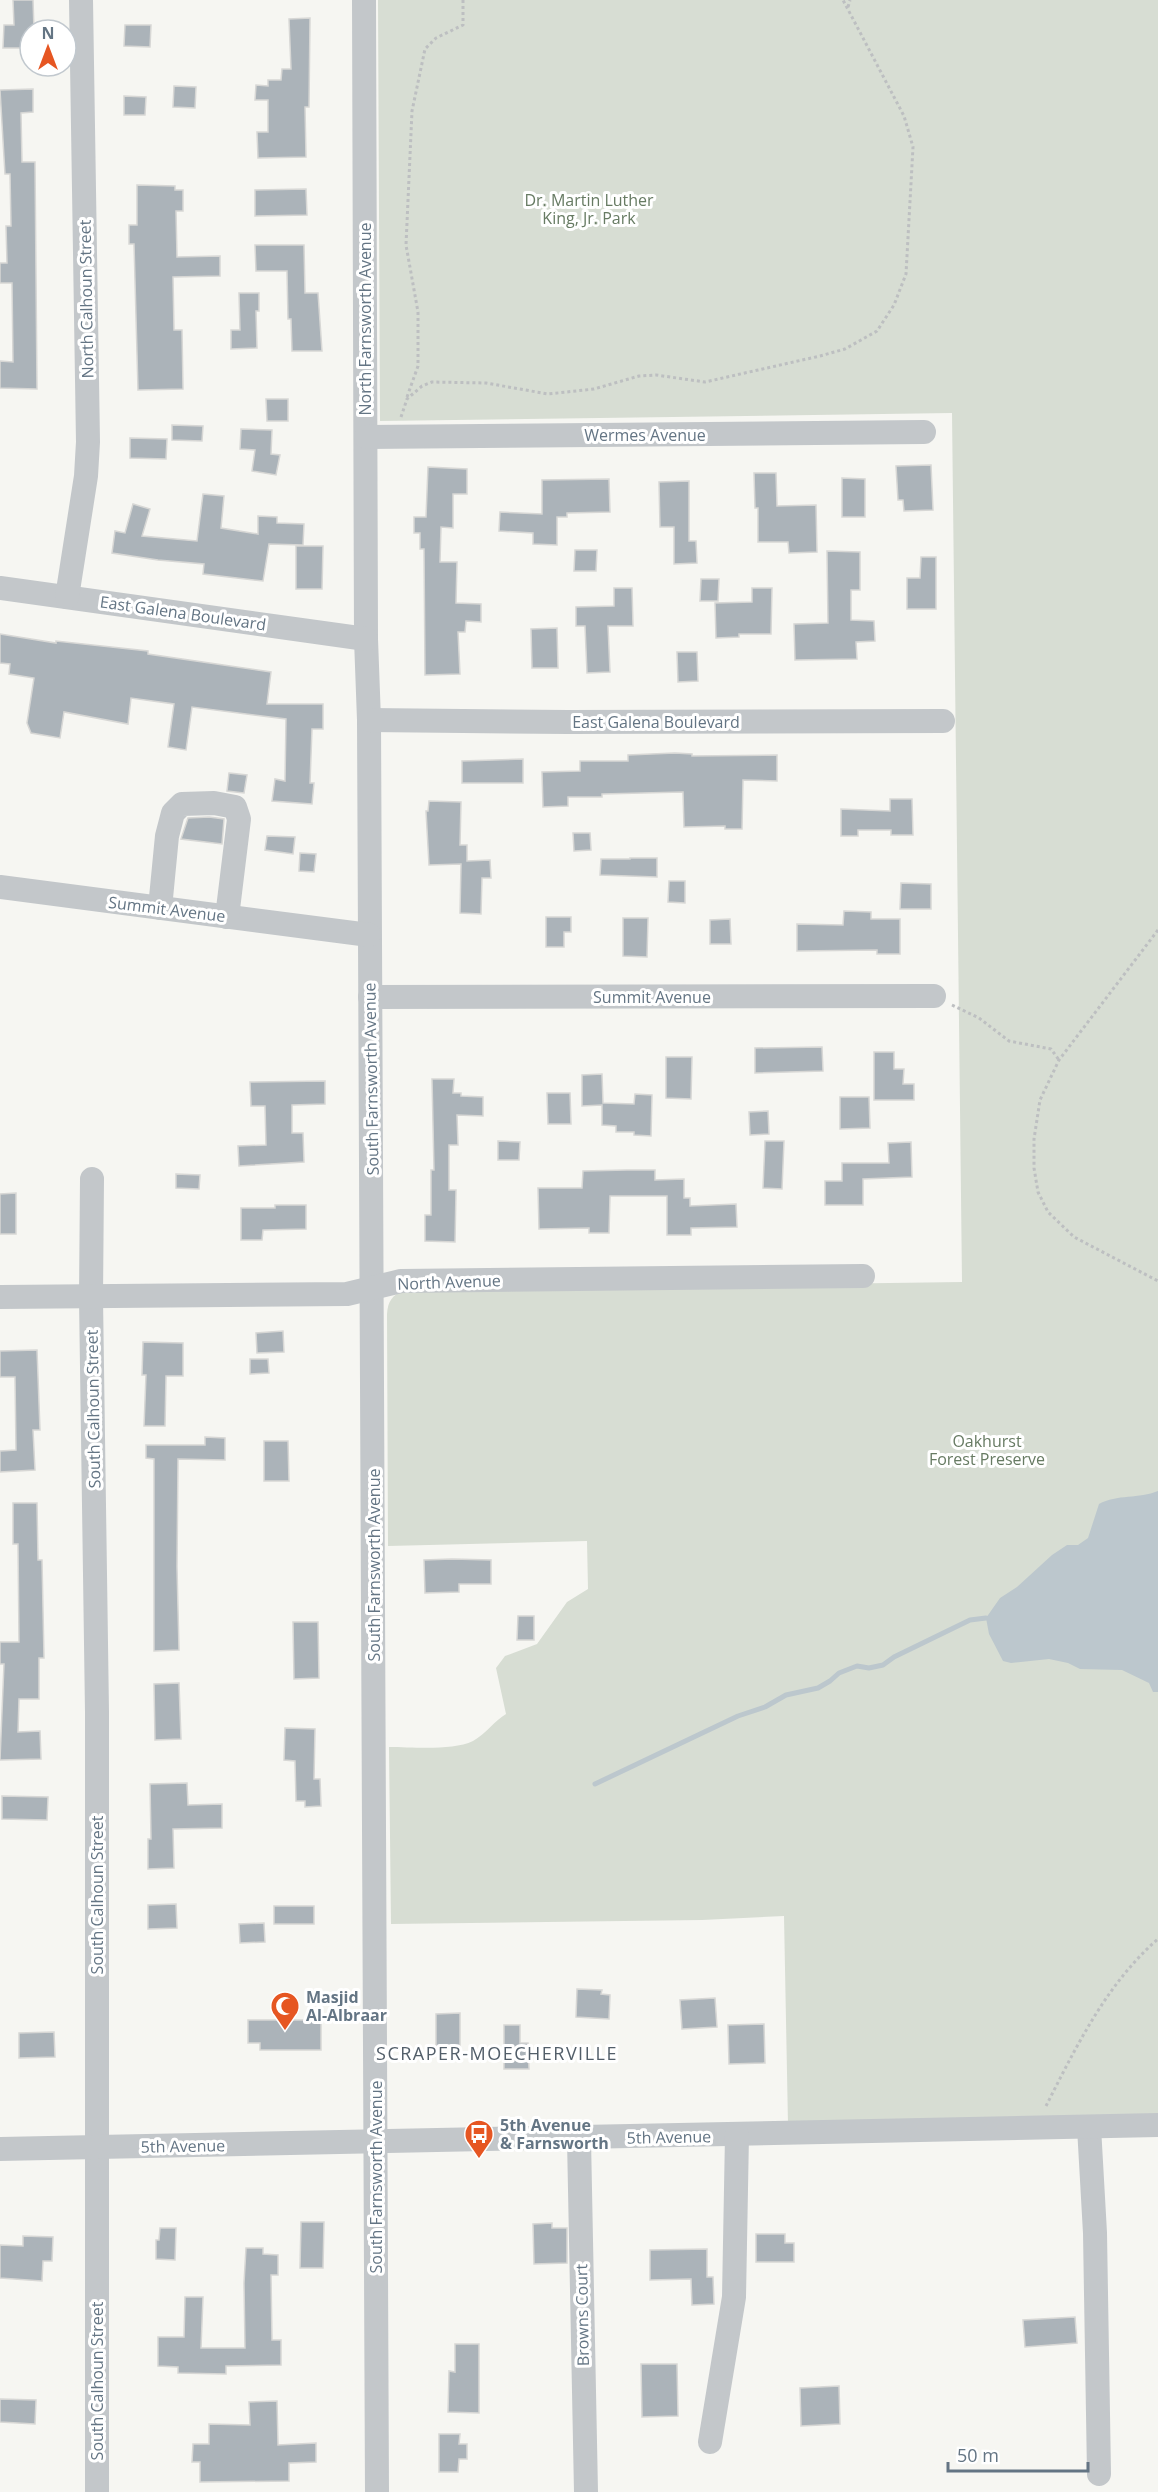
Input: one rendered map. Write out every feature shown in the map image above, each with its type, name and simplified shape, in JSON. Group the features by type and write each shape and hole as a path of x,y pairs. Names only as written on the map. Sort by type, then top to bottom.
{"street":[{"name":"North Calhoun Street","path":"67,597 86,476 88,442 81,0"},
{"name":"North Farnsworth Avenue","path":"364,0 366,639"},
{"name":"Wermes Avenue","path":"366,437 924,432"},
{"name":"East Galena Boulevard","path":"0,588 366,639"},
{"name":"South Farnsworth Avenue","path":"366,639 369,720 369,997 373,1288 377,2492"},
{"name":"East Galena Boulevard","path":"369,720 943,721"},
{"path":"160,908 167,836 173,813 182,804 214,803 235,807 239,819 227,917"},
{"name":"Summit Avenue","path":"0,887 369,935"},
{"name":"Summit Avenue","path":"369,997 934,996"},
{"name":"South Calhoun Street","path":"92,1179 91,1298 97,1712 98,2492"},
{"name":"North Avenue","path":"0,1297 347,1294 401,1281 863,1276"},
{"name":"5th Avenue","path":"0,2149 579,2139 1158,2125"},
{"path":"1089,2127 1095,2233 1099,2474"},
{"path":"710,2442 734,2297 737,2135"},
{"name":"Browns Court","path":"579,2139 586,2492"}],"path":[{"path":"397,436 418,366 418,312 406,245 412,111 425,49 436,38 463,25 463,0"},
{"path":"407,399 422,386 432,382 486,383 548,394 594,389 639,376 656,375 705,382 845,349 877,331 894,305 906,274 913,147 904,116 843,0"},
{"path":"848,9 850,0"},
{"path":"1158,930 1059,1060 1041,1100 1034,1139 1034,1168 1038,1192 1048,1212 1074,1237 1158,1281"},
{"path":"934,996 979,1018 1009,1041 1051,1049 1059,1060"},
{"path":"1034,2128 1102,2005 1131,1966 1158,1939"}],"green space":[{"name":"Oakhurst Forest Preserve","path":"378,0 1158,0 1158,2115 788,2125 784,1916 702,1920 391,1924 389,1747 454,1746 473,1741 482,1735 506,1714 496,1668 505,1656 537,1644 567,1602 588,1589 587,1541 388,1546 387,1314 393,1297 403,1290 962,1282 952,413 380,421"}],"shaded area":[{"path":"1158,1491 1158,1692 1153,1692 1149,1683 1122,1670 1080,1669 1068,1663 1049,1659 1011,1663 1003,1661 989,1634 986,1618 1000,1598 1017,1587 1052,1555 1067,1545 1078,1545 1088,1538 1099,1504 1113,1499"}],"building":[{"path":"13,0 33,0 34,18 18,18 18,48 3,48 4,25 14,25"},
{"path":"310,18 309,107 305,107 306,157 258,158 257,132 268,132 268,100 255,100 256,85 268,86 268,80 281,80 282,69 291,69 289,19"},
{"path":"125,25 151,25 150,47 124,46"},
{"path":"174,86 196,87 195,108 173,107"},
{"path":"33,89 33,112 21,113 22,162 35,162 37,389 0,388 0,361 13,362 12,283 0,283 0,263 7,263 6,226 11,226 10,174 5,174 0,90"},
{"path":"124,96 146,97 145,115 124,115"},
{"path":"137,185 175,186 175,190 183,190 183,211 176,211 177,257 220,256 220,276 173,277 174,330 182,330 183,389 138,390 134,244 129,244 129,225 137,225"},
{"path":"306,189 307,215 255,216 255,190"},
{"path":"255,245 304,245 305,293 318,293 322,351 292,351 291,319 288,319 287,271 256,271"},
{"path":"239,293 259,293 259,311 256,311 257,348 231,349 231,330 240,330"},
{"path":"266,399 288,399 288,421 267,421"},
{"path":"172,425 203,426 202,441 172,440"},
{"path":"241,429 272,430 271,454 280,455 276,475 252,471 255,450 240,449"},
{"path":"130,438 167,439 166,459 130,458"},
{"path":"931,465 933,510 904,511 903,500 898,500 896,466"},
{"path":"428,467 467,469 467,494 453,494 453,528 441,527 440,562 457,562 456,603 481,604 481,622 466,621 465,632 458,632 460,674 425,675 424,549 420,549 420,533 414,533 414,517 426,517"},
{"path":"754,473 776,473 777,506 816,505 817,552 789,553 788,542 758,542 758,508 755,508"},
{"path":"842,478 865,479 865,517 842,517"},
{"path":"609,479 610,512 567,513 567,517 557,517 557,545 533,544 533,533 499,531 500,512 542,514 542,480"},
{"path":"689,481 689,541 696,541 697,563 674,564 674,527 660,527 659,482"},
{"path":"203,494 224,496 221,528 258,534 258,516 277,517 277,523 304,524 303,545 269,544 263,581 203,574 204,564 112,553 115,531 125,533 133,504 150,509 142,536 197,541"},
{"path":"296,546 323,546 322,589 296,589"},
{"path":"575,550 597,550 596,571 574,571"},
{"path":"827,551 860,552 860,590 851,590 851,620 874,621 875,641 856,642 857,659 795,660 794,624 828,623"},
{"path":"921,557 936,557 936,609 907,609 907,578 920,578"},
{"path":"701,579 719,579 718,601 700,601"},
{"path":"614,588 632,588 633,626 608,626 610,672 587,673 585,626 576,626 576,607 614,606"},
{"path":"752,588 772,588 771,634 739,634 739,637 716,638 715,603 752,602"},
{"path":"557,628 558,668 532,668 531,629"},
{"path":"0,634 56,643 56,641 148,651 148,654 271,672 267,704 323,704 323,729 312,729 310,783 314,783 312,804 272,801 275,779 285,781 286,719 192,707 186,750 168,747 174,704 131,698 128,724 64,712 60,738 31,733 27,723 34,678 9,674 10,664 0,663"},
{"path":"677,652 697,652 698,681 678,682"},
{"path":"692,754 692,756 777,755 777,781 743,780 742,829 725,829 725,826 684,827 683,792 568,797 568,806 543,807 542,772 580,771 580,761 628,761 628,755"},
{"path":"523,759 523,783 462,783 462,761"},
{"path":"229,773 247,775 244,793 227,791"},
{"path":"890,799 912,799 913,835 891,835 891,830 858,830 858,836 841,836 841,809 890,811"},
{"path":"429,801 461,802 460,845 467,845 467,861 490,860 491,878 482,878 481,914 460,913 461,864 429,865 426,811 428,811"},
{"path":"188,818 224,819 222,844 181,839"},
{"path":"573,833 590,833 591,850 574,851"},
{"path":"267,836 295,837 293,854 265,850"},
{"path":"300,853 316,854 314,872 299,871"},
{"path":"657,858 657,877 600,875 601,859"},
{"path":"669,881 685,881 685,903 668,902"},
{"path":"901,883 931,884 931,909 900,909"},
{"path":"844,911 871,912 871,919 900,919 900,954 877,954 877,950 797,951 797,924 843,925"},
{"path":"546,917 571,917 571,932 564,932 564,947 546,947"},
{"path":"623,918 648,918 647,957 623,956"},
{"path":"730,919 731,944 710,944 710,920"},
{"path":"822,1047 823,1071 755,1073 755,1048"},
{"path":"874,1052 894,1052 894,1069 904,1069 903,1084 914,1084 914,1100 874,1100"},
{"path":"666,1057 692,1057 691,1099 666,1098"},
{"path":"602,1074 603,1103 634,1104 635,1094 652,1095 651,1136 634,1135 634,1132 616,1132 616,1126 602,1125 602,1105 582,1106 582,1075"},
{"path":"432,1079 454,1079 453,1093 461,1093 461,1096 483,1097 483,1116 457,1115 458,1145 449,1145 449,1190 456,1190 455,1242 425,1241 425,1215 431,1215 431,1170 434,1170"},
{"path":"325,1081 325,1104 292,1105 292,1133 303,1133 304,1162 239,1166 238,1146 266,1145 265,1106 251,1106 250,1082"},
{"path":"547,1093 570,1093 571,1124 548,1124"},
{"path":"840,1097 869,1097 870,1128 840,1129"},
{"path":"768,1111 769,1134 750,1135 749,1112"},
{"path":"498,1141 520,1142 519,1160 498,1160"},
{"path":"765,1141 784,1141 782,1189 763,1188"},
{"path":"911,1142 912,1177 863,1179 863,1205 825,1205 825,1181 842,1181 842,1163 889,1163 888,1143"},
{"path":"655,1170 655,1180 684,1179 684,1198 690,1198 690,1206 736,1204 737,1227 691,1228 691,1235 667,1235 667,1196 610,1196 609,1233 589,1233 589,1228 539,1229 538,1188 582,1188 583,1171"},
{"path":"176,1174 200,1175 199,1189 176,1188"},
{"path":"16,1193 16,1234 0,1234 0,1194"},
{"path":"275,1205 306,1205 306,1229 263,1230 262,1240 241,1240 241,1208 275,1208"},
{"path":"283,1331 284,1352 257,1353 256,1333"},
{"path":"143,1342 183,1343 183,1376 166,1376 165,1426 144,1426 146,1375 142,1375"},
{"path":"37,1350 40,1430 33,1430 35,1470 0,1472 0,1451 16,1450 15,1377 0,1377 0,1351"},
{"path":"250,1359 268,1359 269,1373 250,1374"},
{"path":"205,1437 225,1438 225,1460 178,1459 179,1650 154,1651 154,1459 146,1458 146,1445 205,1445"},
{"path":"264,1441 288,1441 289,1481 264,1481"},
{"path":"13,1503 37,1503 38,1560 42,1560 44,1658 39,1658 39,1699 19,1699 18,1732 40,1731 41,1759 0,1760 4,1664 0,1664 0,1642 19,1642 18,1544 13,1544"},
{"path":"424,1560 491,1560 491,1584 459,1584 459,1592 425,1593"},
{"path":"518,1616 534,1616 534,1640 517,1640"},
{"path":"293,1622 318,1622 319,1678 294,1679"},
{"path":"179,1683 181,1739 155,1740 154,1684"},
{"path":"285,1728 315,1729 314,1779 320,1779 321,1806 305,1807 305,1801 296,1801 295,1761 284,1760"},
{"path":"187,1783 188,1805 222,1804 222,1828 173,1829 174,1868 148,1869 148,1839 151,1839 150,1784"},
{"path":"2,1796 48,1797 47,1820 2,1819"},
{"path":"176,1904 177,1928 148,1929 148,1905"},
{"path":"274,1906 314,1906 314,1924 274,1924"},
{"path":"264,1923 265,1942 240,1943 239,1924"},
{"path":"577,1989 602,1990 601,1994 610,1995 609,2019 576,2017"},
{"path":"715,1998 717,2027 682,2029 680,2000"},
{"path":"460,2013 460,2054 436,2054 436,2014"},
{"name":"Masjid Al-Albraar","path":"248,2020 321,2020 321,2050 260,2050 260,2043 248,2043"},
{"path":"764,2024 765,2063 729,2064 728,2025"},
{"path":"504,2025 520,2025 520,2043 528,2043 529,2069 504,2069"},
{"path":"54,2032 55,2057 19,2058 19,2033"},
{"path":"301,2222 324,2222 323,2268 300,2268"},
{"path":"552,2223 552,2228 567,2228 567,2263 534,2264 533,2224"},
{"path":"160,2228 176,2228 175,2260 156,2259 156,2240 159,2240"},
{"path":"756,2234 785,2234 785,2243 794,2243 794,2262 756,2262"},
{"path":"23,2236 53,2237 52,2261 43,2261 42,2281 0,2278 0,2245 23,2246"},
{"path":"246,2248 263,2248 263,2254 278,2255 278,2275 271,2275 272,2340 281,2340 281,2365 226,2366 226,2374 178,2373 178,2367 158,2366 158,2337 184,2337 185,2297 203,2297 201,2348 245,2348"},
{"path":"707,2249 707,2277 713,2277 714,2304 692,2305 691,2279 650,2280 650,2250"},
{"path":"1075,2317 1077,2343 1025,2347 1023,2320"},
{"path":"455,2344 479,2344 479,2413 448,2412 449,2371 455,2372"},
{"path":"641,2364 677,2364 678,2416 642,2417"},
{"path":"839,2386 840,2424 801,2426 800,2388"},
{"path":"0,2399 36,2400 35,2424 0,2422"},
{"path":"277,2401 278,2445 316,2443 316,2462 289,2463 289,2481 200,2482 200,2462 192,2462 193,2444 209,2444 209,2424 250,2425 249,2402"},
{"path":"439,2434 460,2434 459,2444 467,2444 467,2459 459,2459 458,2472 439,2472"}],"waterway":[{"path":"595,1784 738,1716 765,1707 786,1695 818,1688 839,1673 857,1666 869,1668 883,1665 894,1657 970,1620 986,1618"}],"place":[{"name":"Masjid Al-Albraar","path":"285,2032"},
{"name":"5th Avenue & Farnsworth","path":"479,2160"}],"district":[{"name":"SCRAPER-MOECHERVILLE","path":"497,2054"}],"park label":[{"name":"Dr. Martin Luther King, Jr. Park","path":"589,209"}]}
